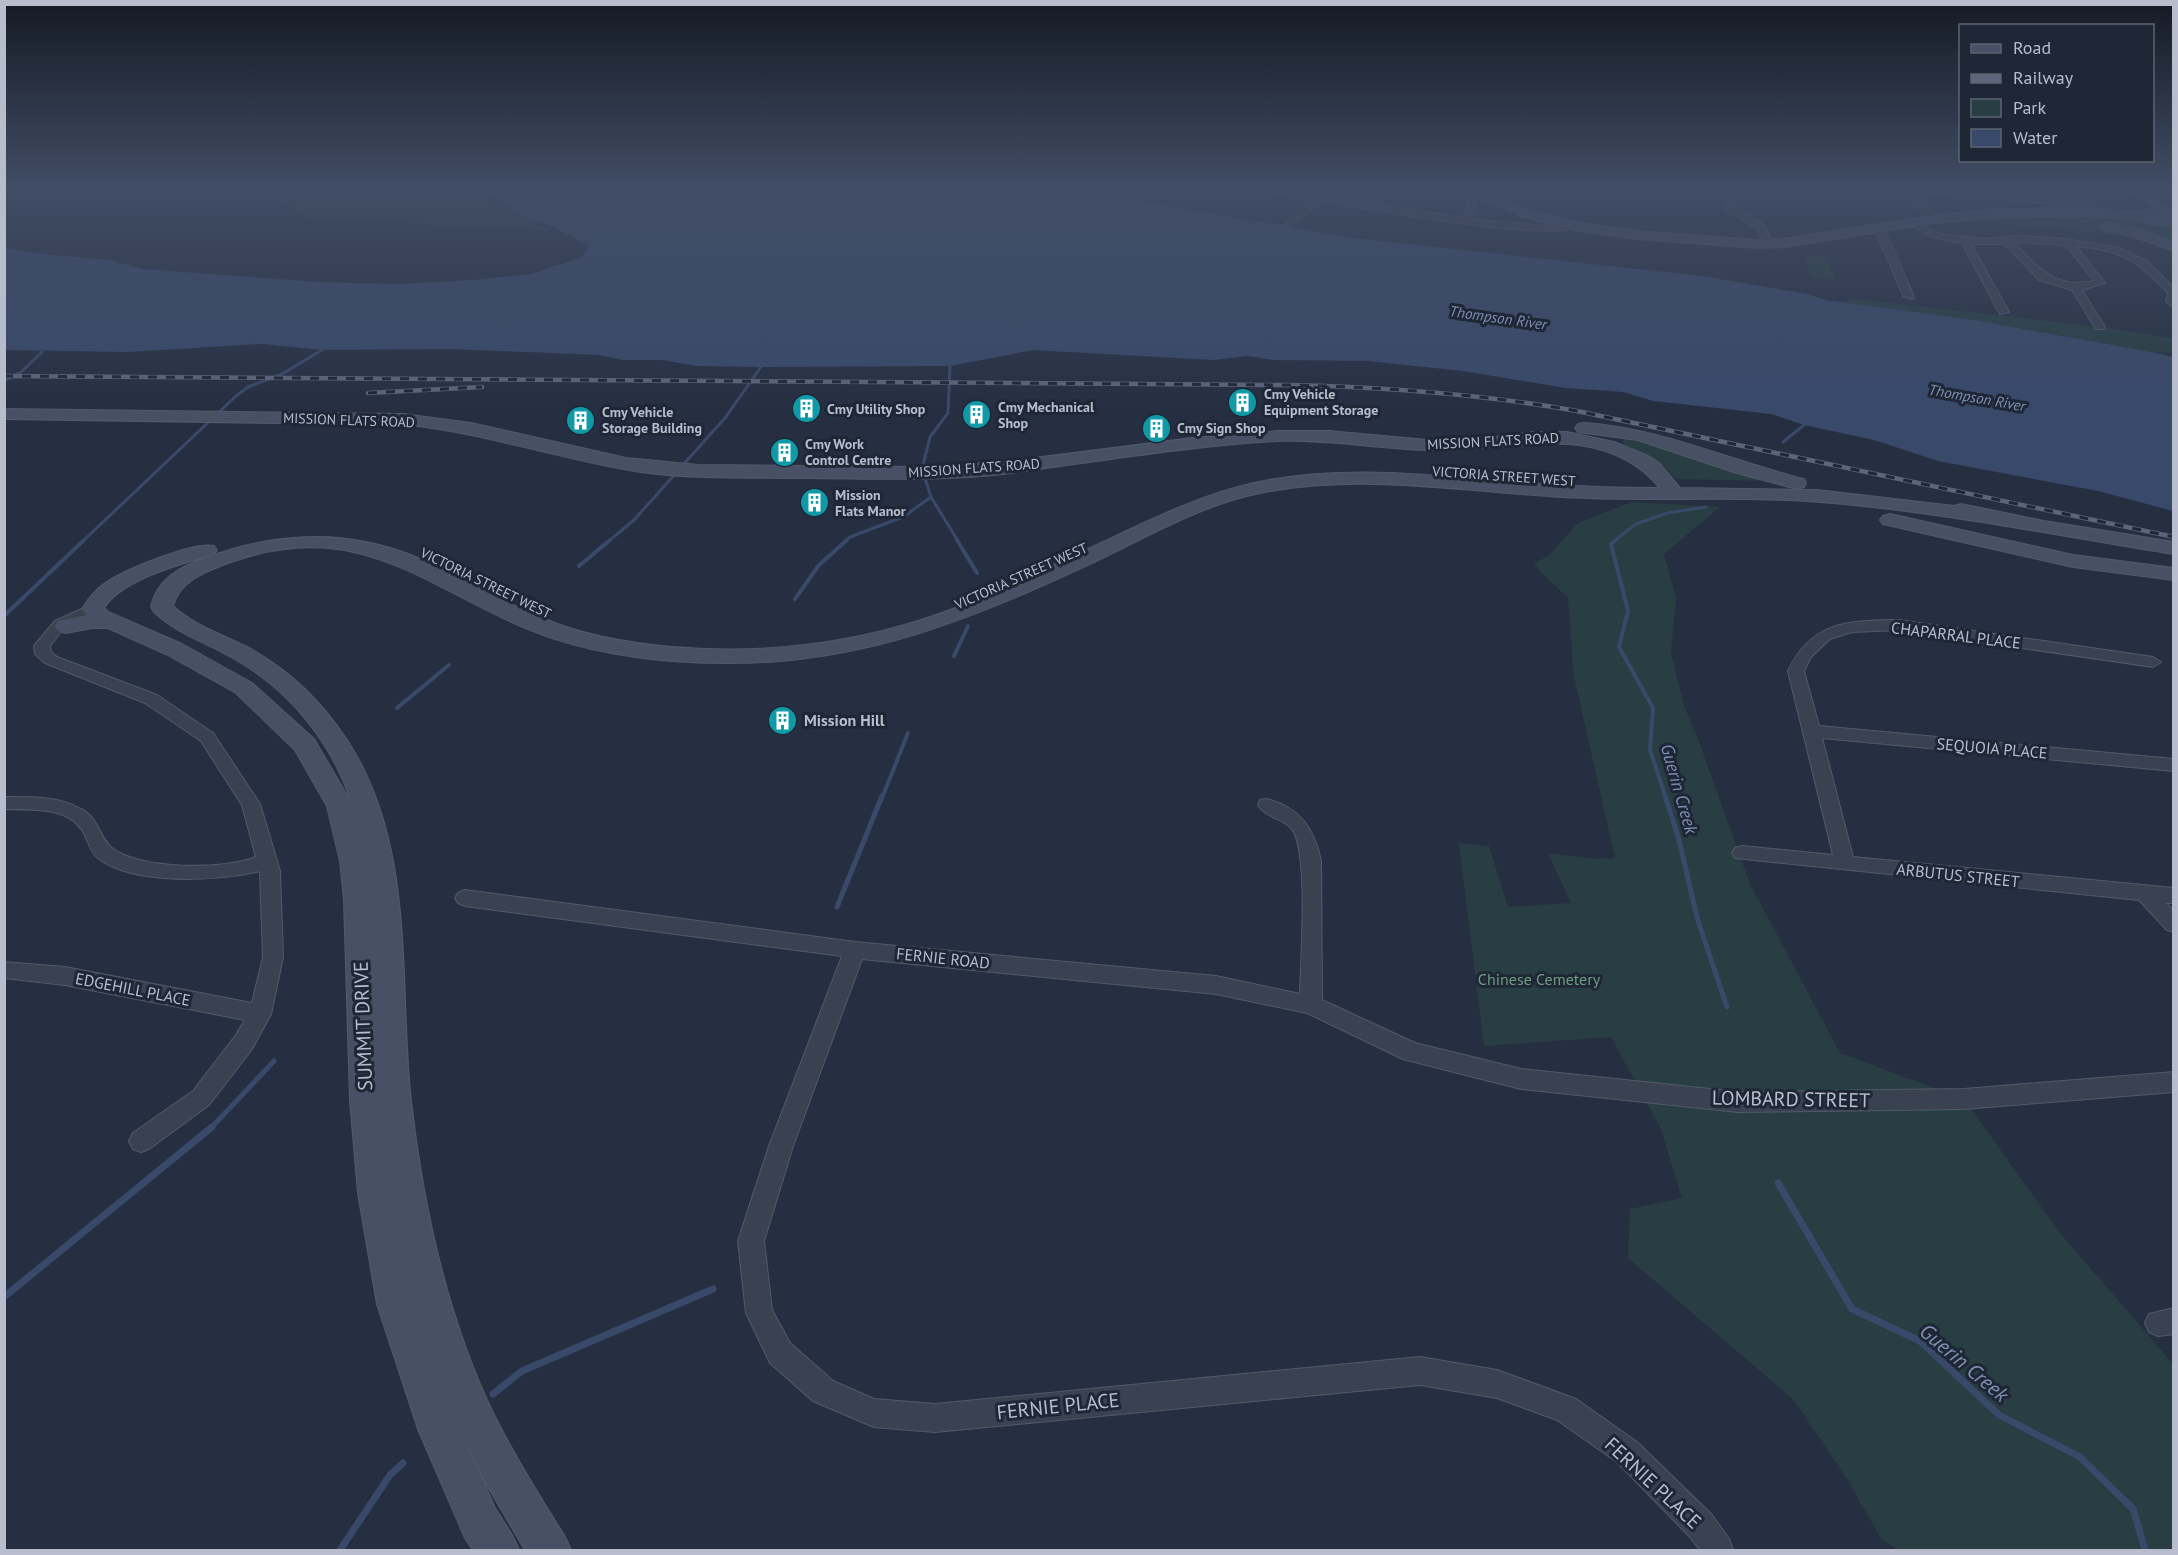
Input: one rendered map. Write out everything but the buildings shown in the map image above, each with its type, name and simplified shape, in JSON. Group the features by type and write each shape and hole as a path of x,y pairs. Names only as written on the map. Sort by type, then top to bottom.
{"main road":[{"name":"MISSION FLATS ROAD","path":"4,414 403,419 471,428 626,464 699,471 912,473 1003,468 1192,443 1280,436 1329,436 1438,445 1471,445 1533,437 1568,437 1612,447 1642,460 1671,488"},
{"path":"1533,437 1549,432 1583,428 1619,430 1683,446 1743,470 1830,488"},
{"path":"1597,482 1617,478 1625,473 1627,466 1624,458 1612,447 1619,438 1643,435"},
{"name":"VICTORIA STREET WEST","path":"102,616 98,599 114,587 191,555 263,537 332,532 372,535 412,547 532,609 601,633 671,644 769,646 862,632 948,608 1051,565 1204,495 1274,476 1326,469 1380,467 1826,497 1978,514"},
{"name":"VICTORIA STREET WEST","path":"211,640 166,611 161,601 173,584 184,576 240,550 303,542 360,546 415,564 521,617 558,632 593,642 678,655 768,654 832,648 897,634 955,615 1211,501 1279,483 1367,477 1555,491 1830,488 1908,498 2044,527 2174,548"},
{"path":"1671,488 1827,508 1938,530 2073,561 2171,571"},
{"name":"VICTORIA STREET WEST","path":"2044,527 2171,571"},
{"path":"58,631 102,616 148,580 186,564 240,550"},
{"path":"102,616 117,613 164,630 211,640"},
{"name":"SUMMIT DRIVE","path":"102,616 174,649 244,688 304,744 340,806 354,861 358,899 366,1100 375,1193 396,1304 438,1429 480,1522 497,1551"},
{"name":"SUMMIT DRIVE","path":"211,640 240,652 270,672 304,701 329,732 347,761 364,797 378,854 384,894 394,1090 405,1181 428,1288 471,1409 514,1495 549,1551"}],"street":[{"path":"1894,261 1910,297"},
{"path":"1976,261 2004,312"},
{"path":"2026,261 2043,278 2076,288 2100,284 2082,261"},
{"path":"2140,261 2173,293 2171,301 2174,305"},
{"path":"2076,288 2100,327"},
{"name":"CHAPARRAL PLACE","path":"1845,864 1796,671 1802,654 1817,641 1836,631 1866,626 1899,625 2153,662"},
{"path":"58,631 42,646 44,654 51,660 152,699 207,737 251,804 270,871 273,957 260,1014 244,1042 201,1098 141,1141"},
{"name":"SEQUOIA PLACE","path":"1811,731 2174,765"},
{"path":"4,803 46,805 78,814 90,826 104,853 124,864 175,872 221,872 248,868 267,860"},
{"path":"1267,805 1296,820 1303,830 1308,847 1311,861 1311,1005"},
{"name":"ARBUTUS STREET","path":"1742,854 2174,896"},
{"path":"2144,893 2174,924"},
{"name":"FERNIE ROAD","path":"465,898 855,950 1216,985 1311,1005 1412,1052"},
{"name":"FERNIE PLACE","path":"855,950 781,1146 751,1241 759,1313 780,1353 823,1391 874,1413 935,1418 1420,1371 1497,1383 1566,1409 1627,1452 1701,1526 1718,1551"},
{"name":"EDGEHILL PLACE","path":"4,970 65,976 260,1014"},
{"name":"LOMBARD STREET","path":"1412,1052 1521,1079 1738,1102 1964,1099 2174,1082"}],"green space":[{"path":"1806,261 1829,261 1835,280 1810,277"},
{"path":"1847,298 2100,327 2173,338 2173,353 2152,352 1974,320 1848,303"},
{"path":"1631,438 1768,481 1676,479 1661,464 1623,444 1624,439"},
{"name":"Chinese Cemetery","path":"1632,502 1720,507 1664,554 1676,598 1671,652 1684,706 1750,884 1840,1053 1964,1099 2060,1233 2173,1364 2173,1550 1899,1550 1882,1540 1848,1481 1793,1399 1628,1258 1630,1209 1682,1198 1661,1129 1611,1037 1484,1046 1459,843 1489,846 1508,907 1571,903 1548,853 1596,859 1615,858 1574,676 1568,598 1534,565 1551,553 1578,523"}],"water":[{"name":"Thompson River","path":"5,261 112,261 142,269 320,282 399,284 531,274 572,261 1561,261 1702,276 1807,294 1826,300 1974,320 2173,357 2173,511 2098,491 1938,461 1874,440 1804,425 1771,414 1653,401 1623,392 1566,388 1463,371 1368,361 1274,360 1248,356 1214,360 1033,350 950,366 761,367 697,366 662,360 623,360 599,355 450,349 322,350 262,344 128,352 5,350"}],"waterway":[{"path":"83,541 236,396 248,387 282,374 322,350"},
{"path":"4,381 21,372 42,352"},
{"path":"931,497 922,469 930,437 948,413 950,366"},
{"path":"682,466 725,418 761,367"},
{"name":"Guerin Creek","path":"1783,442 1804,425"},
{"path":"609,541 634,520 676,473"},
{"path":"845,541 903,517 931,497"},
{"path":"931,497 958,541"},
{"name":"Guerin Creek","path":"1614,541 1636,524 1667,513 1706,507"},
{"path":"4,616 84,540"},
{"path":"579,566 610,540"},
{"path":"795,599 819,565 847,540"},
{"path":"957,540 977,573"},
{"name":"Guerin Creek","path":"1616,540 1611,544 1628,611 1619,647 1653,708 1650,750 1666,798"},
{"path":"954,656 968,626"},
{"path":"397,708 449,665"},
{"path":"882,798 908,733"},
{"path":"837,907 882,796"},
{"name":"Guerin Creek","path":"1665,796 1678,836 1698,921 1727,1007"},
{"path":"211,1127 274,1061"},
{"path":"4,1297 211,1127"},
{"name":"Guerin Creek","path":"1778,1183 1852,1309 1920,1341 1999,1415 2080,1457 2133,1509 2145,1550"},
{"path":"493,1394 522,1371 713,1289"},
{"path":"340,1550 390,1475 403,1463"}],"railway":[{"path":"4,376 1287,385 1397,390 1505,400 1577,411 2174,537"},
{"path":"368,393 482,387"}],"place":[{"name":"Cmy Vehicle Equipment Storage","path":"1243,402"},
{"name":"Cmy Utility Shop","path":"806,409"},
{"name":"Cmy Mechanical Shop","path":"977,415"},
{"name":"Cmy Vehicle Storage Building","path":"581,420"},
{"name":"Cmy Sign Shop","path":"1156,428"},
{"name":"Cmy Work Control Centre","path":"784,452"},
{"name":"Mission Flats Manor","path":"814,503"},
{"name":"Mission Hill","path":"783,720"}]}
